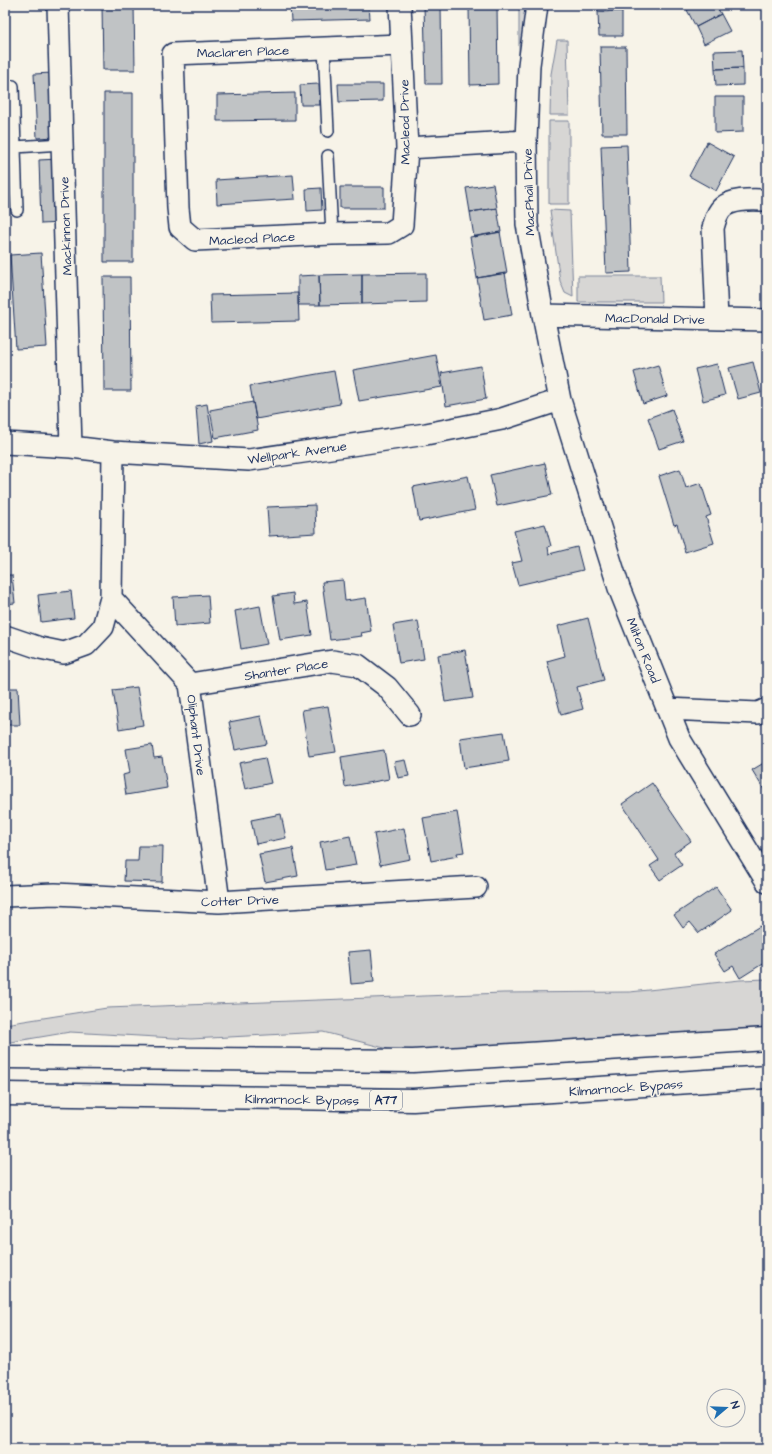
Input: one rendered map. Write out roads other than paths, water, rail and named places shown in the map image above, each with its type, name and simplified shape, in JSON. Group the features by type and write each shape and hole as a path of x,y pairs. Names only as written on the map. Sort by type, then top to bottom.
{"highway":[{"path":"5,1057 412,1061 767,1039"},
{"name":"Kilmarnock Bypass","path":"5,1094 413,1100 767,1077"}],"street":[{"name":"Mackinnon Drive","path":"58,5 71,447"},
{"name":"Macleod Drive","path":"389,233 402,225 407,148 400,5"},
{"name":"MacPhail Drive","path":"538,5 529,65 526,141 527,224 560,400"},
{"name":"Maclaren Place","path":"175,142 173,54 401,45"},
{"path":"407,148 526,141"},
{"name":"Macleod Place","path":"175,142 180,227 195,240 389,233"},
{"path":"717,319 713,228 716,217 722,208 732,203 744,200 767,200"},
{"name":"MacDonald Drive","path":"543,315 767,320"},
{"name":"Wellpark Avenue","path":"5,443 71,447 113,452 249,460 426,434 502,419 560,400"},
{"name":"Milton Road","path":"560,400 619,588 678,738 767,882"},
{"path":"5,636 40,648 64,654 86,645 103,627 111,598 113,452"},
{"name":"Oliphant Drive","path":"111,598 190,684 218,902"},
{"name":"Shanter Place","path":"190,684 332,661 358,665 386,687 410,715"},
{"path":"667,709 758,713 767,709"},
{"name":"Cotter Drive","path":"5,896 55,894 218,902 476,887"}],"lane":[{"path":"324,48 328,131"},
{"path":"13,86 17,210"},
{"path":"15,147 62,144"},
{"path":"328,156 332,234"}]}
